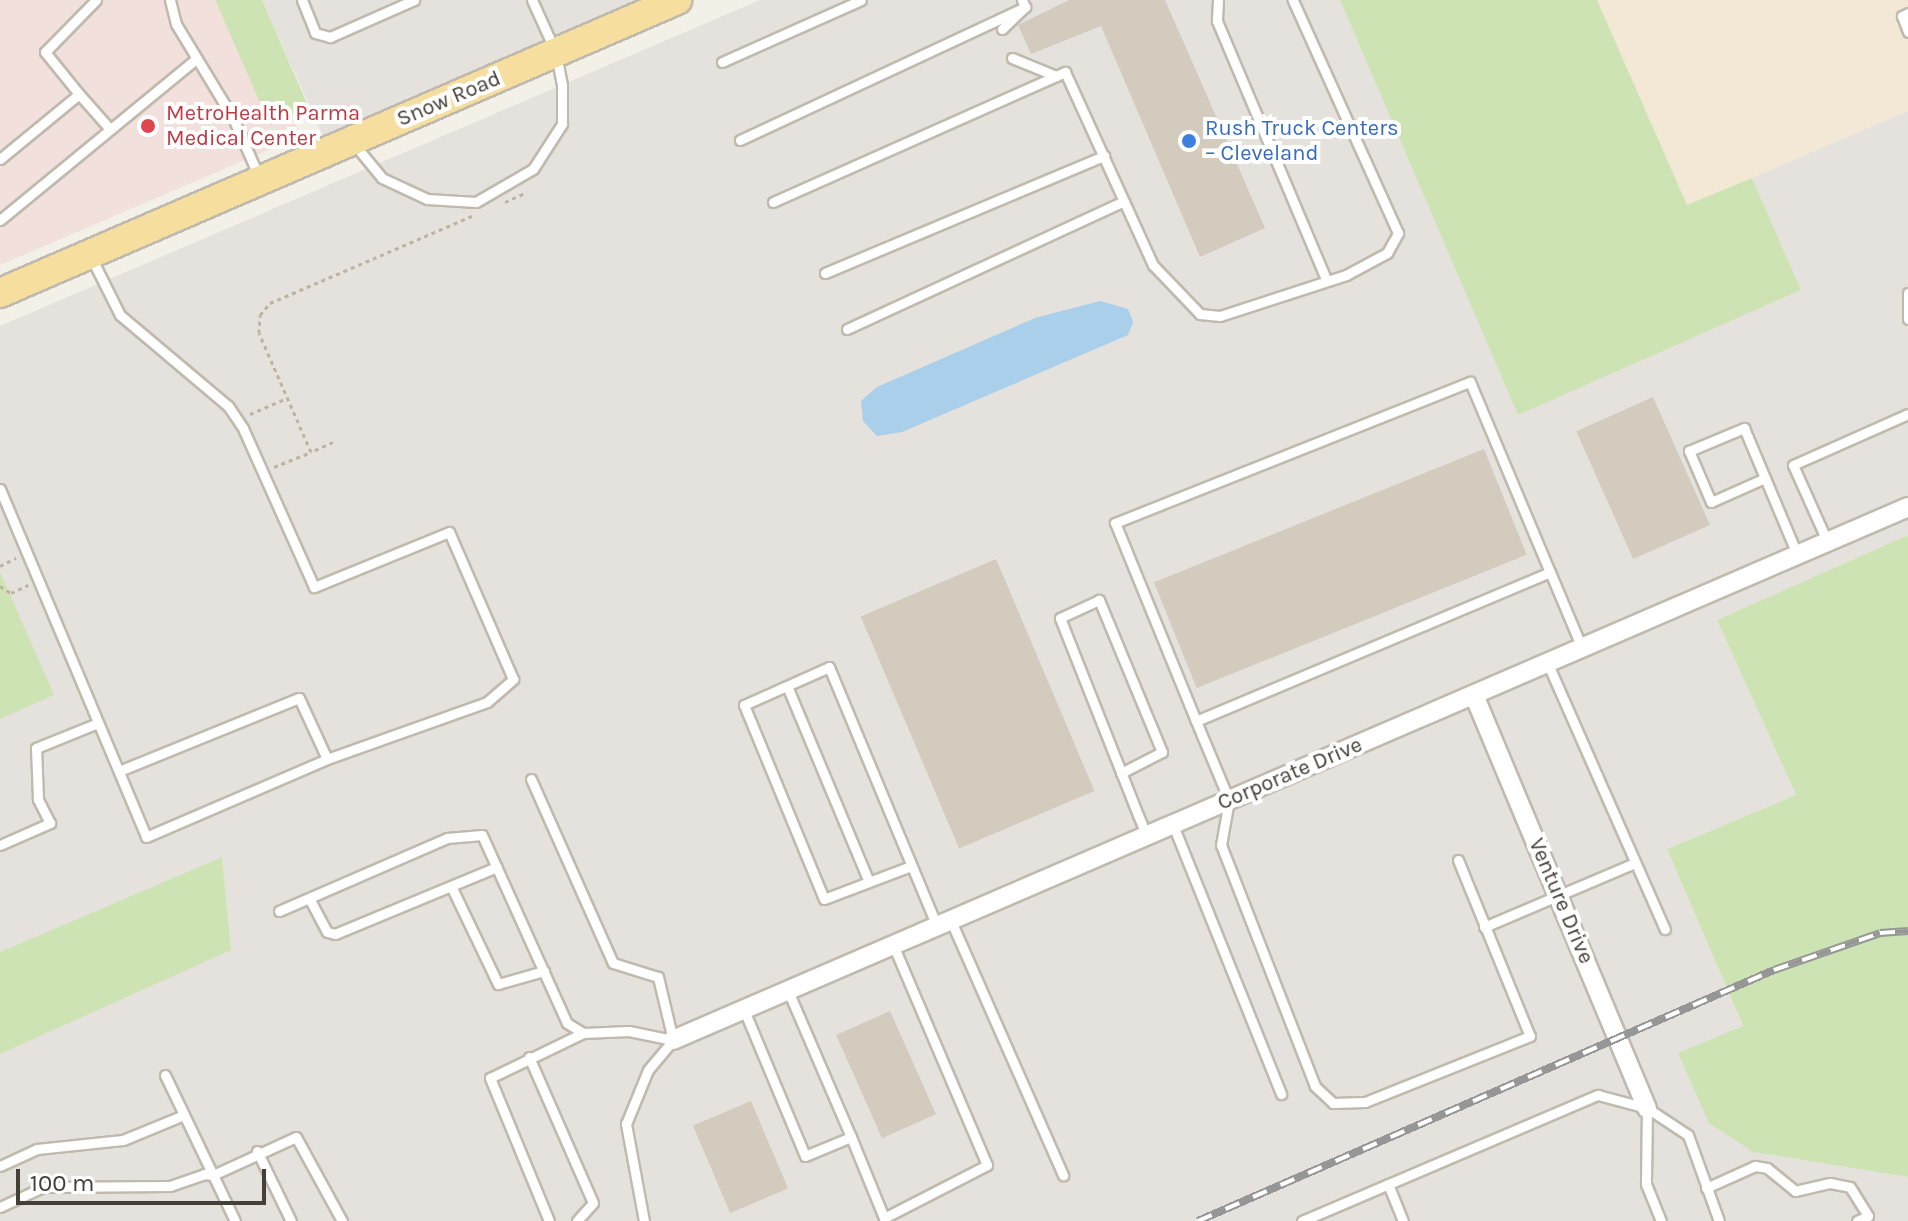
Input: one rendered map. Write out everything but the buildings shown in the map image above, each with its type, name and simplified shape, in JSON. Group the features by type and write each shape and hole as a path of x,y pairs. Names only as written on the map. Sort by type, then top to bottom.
{"main road":[{"name":"Snow Road","path":"0,293 677,0"}],"street":[{"name":"Corporate Drive","path":"673,1040 1908,507"},
{"name":"Venture Drive","path":"1474,695 1647,1108"}],"lane":[{"path":"96,0 45,52 110,129"},
{"path":"170,0 195,60 222,98 261,180"},
{"path":"302,0 315,33 330,37 414,0"},
{"path":"351,141 382,178 427,199 476,202 502,192 533,169 562,124 556,53 532,0"},
{"path":"722,62 861,0"},
{"path":"1218,0 1217,21 1326,279"},
{"path":"773,202 1065,72 1153,265 1200,314 1220,316 1326,279 1387,253 1398,233 1293,0"},
{"path":"1002,29 1023,3"},
{"path":"740,140 1023,3"},
{"path":"1908,13 1902,16 1908,32"},
{"path":"1012,58 1056,76"},
{"path":"0,220 195,60"},
{"path":"0,159 79,94"},
{"path":"825,273 1104,156"},
{"path":"847,329 1124,201"},
{"path":"0,489 146,837 327,759 487,702 513,679 449,532 314,587 266,471 237,420 120,315 90,254"},
{"path":"1908,293 1908,319"},
{"path":"1458,860 1530,1036 1365,1102 1333,1103 1315,1086 1221,845 1229,800 1115,523 1470,382 1582,648"},
{"path":"1827,541 1793,465 1908,414"},
{"path":"1765,478 1711,502 1689,451 1744,428 1797,554"},
{"path":"1196,721 1550,572"},
{"path":"1121,773 1162,752 1099,600 1060,618 1121,773 1147,836"},
{"path":"1547,662 1665,929"},
{"path":"911,866 824,899 744,705 829,667 911,866 944,924 1063,1175"},
{"path":"787,686 869,882"},
{"path":"119,771 299,698 327,759"},
{"path":"0,845 50,823 38,799 36,748 98,723"},
{"path":"531,779 613,963 658,977 673,1040"},
{"path":"1173,825 1281,1094"},
{"path":"279,911 470,832 482,835 567,1023 583,1033"},
{"path":"1484,927 1635,863"},
{"path":"309,898 327,932 335,934 497,867"},
{"path":"451,886 498,984 544,971"},
{"path":"788,991 884,1218 987,1165 893,945"},
{"path":"744,1010 805,1156 851,1137"},
{"path":"549,1221 490,1078 583,1033 629,1031 673,1040"},
{"path":"644,1221 626,1124 648,1070 673,1040"},
{"path":"529,1057 593,1203 577,1221"},
{"path":"165,1075 235,1221"},
{"path":"1302,1221 1598,1095 1647,1108 1688,1135 1719,1221"},
{"path":"1647,1108 1646,1184 1661,1221"},
{"path":"0,1166 37,1149 123,1140 184,1115"},
{"path":"0,1207 43,1187 105,1182 136,1188 213,1175 257,1151 296,1137 342,1221"},
{"path":"257,1151 291,1221"},
{"path":"1706,1188 1755,1166 1767,1168 1795,1191 1830,1183 1850,1187 1868,1216 1857,1221"},
{"path":"1388,1184 1403,1221"}],"path":[{"path":"492,207 527,192"},
{"path":"311,452 259,333 270,303 480,212"},
{"path":"237,420 287,398"},
{"path":"266,471 333,442"},
{"path":"0,566 27,553"},
{"path":"0,586 11,593 38,580"}],"shaded area":[{"name":"MetroHealth Parma Medical Center","path":"0,0 243,0 301,136 0,265"},
{"path":"262,0 647,0 325,141"},
{"path":"760,0 1340,0 1518,414 1801,290 1752,178 1908,111 1908,535 1717,620 1796,795 1667,849 1743,1027 1753,1152 1908,1177 1908,1221 0,1221 0,1054 231,949 222,857 0,952 0,326"},
{"path":"1597,0 1908,0 1908,111 1687,206"}],"green space":[{"path":"215,0 262,0 309,108 270,125"},
{"path":"1340,0 1597,0 1687,205 1752,178 1801,290 1518,415"},
{"path":"1908,535 1908,1177 1753,1152 1709,1123 1678,1053 1743,1026 1667,849 1796,795 1717,620"},
{"path":"0,572 54,695 0,719"},
{"path":"222,857 231,950 0,1054 0,952"}],"water":[{"path":"1100,301 1128,309 1133,322 1128,335 902,432 877,436 863,421 861,401 877,387 1035,318"}],"railway":[{"path":"1198,1221 1774,970 1880,933 1908,931"}],"place":[{"name":"MetroHealth Parma Medical Center","path":"148,126"},
{"name":"Rush Truck Centers – Cleveland","path":"1189,141"}]}
